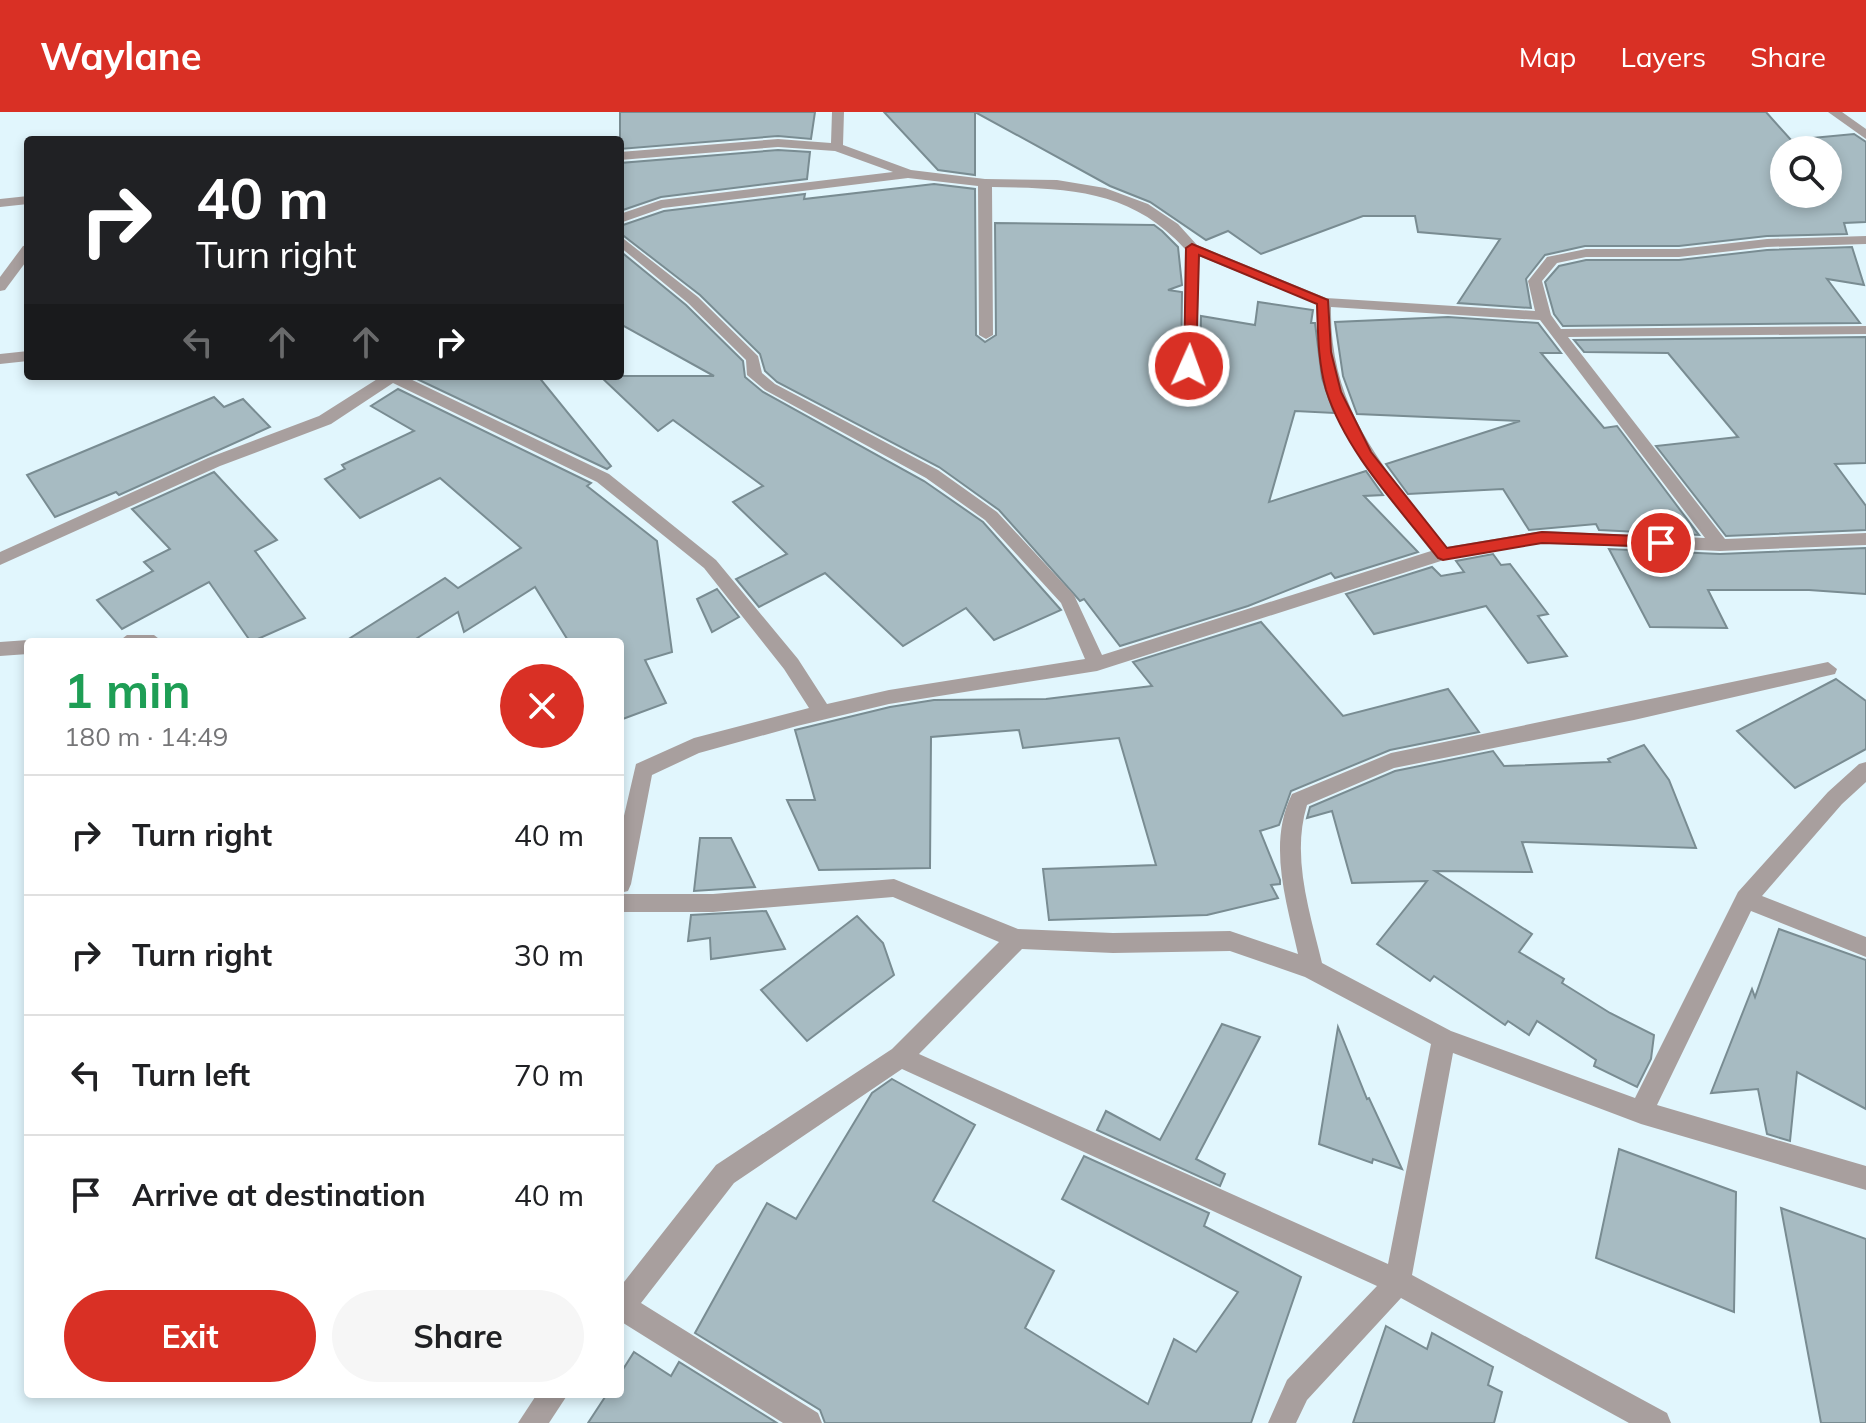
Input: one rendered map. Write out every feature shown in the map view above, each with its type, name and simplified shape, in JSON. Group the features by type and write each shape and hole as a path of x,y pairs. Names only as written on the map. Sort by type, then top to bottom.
{"street":[{"path":"837,147 838,112"},
{"path":"1834,112 1866,135"},
{"path":"624,156 778,143 837,147 909,174"},
{"path":"624,218 661,204 909,174 985,183 1057,184 1100,191 1143,207 1173,227 1192,248 1324,302 1544,316"},
{"path":"985,183 986,335"},
{"path":"0,203 24,200"},
{"path":"1720,545 1544,316 1535,281 1552,260 1586,253 1679,253 1767,243 1866,240"},
{"path":"624,243 693,300 753,359 755,375 770,387 932,474 991,516 1068,600 1097,664"},
{"path":"1189,366 1192,248"},
{"path":"0,287 24,254"},
{"path":"1324,302 1325,352 1334,392 1365,454 1443,554"},
{"path":"1558,333 1866,330"},
{"path":"0,359 24,356"},
{"path":"0,559 214,462 325,420 387,380"},
{"path":"401,380 603,478 710,564 791,664 822,712"},
{"path":"624,864 643,770 694,746 822,712 889,697 1097,664 1443,554 1542,537 1720,545 1866,539"},
{"path":"0,649 24,647"},
{"path":"1312,969 1293,868 1291,818 1299,800 1391,761 1828,669"},
{"path":"1641,1112 1746,899 1835,798 1866,770"},
{"path":"624,903 713,903 894,888 1017,939 1113,943 1230,941 1312,969 1444,1039 1641,1112 1866,1178"},
{"path":"1746,899 1866,947"},
{"path":"624,1303 725,1174 900,1057 1017,939"},
{"path":"1282,1423 1297,1390 1398,1282 1444,1039"},
{"path":"900,1057 1398,1282 1657,1423"},
{"path":"624,1309 808,1423"},
{"path":"532,1423 551,1398"}],"building":[{"path":"620,112 815,112 811,139 778,136 624,149 624,136 620,136"},
{"path":"884,112 975,112 975,175 938,170"},
{"path":"975,112 1766,112 1787,136 1770,136 1770,208 1842,208 1842,136 1833,136 1854,134 1866,142 1866,222 1844,223 1847,234 1767,236 1679,246 1585,246 1545,255 1526,279 1531,308 1458,303 1500,239 1418,232 1415,216 1363,216 1261,254 1228,231 1206,240 1150,202 1110,186"},
{"path":"778,150 810,152 807,179 661,197 624,210 624,163"},
{"path":"934,184 975,189 976,335 985,342 996,335 995,223 1154,225 1162,231 1178,247 1182,285 1168,290 1182,292 1181,369 1184,372 1194,372 1200,366 1201,316 1255,325 1258,302 1313,310 1311,323 1315,323 1322,378 1334,413 1295,411 1269,502 1366,471 1383,495 1364,496 1418,552 1335,578 1331,573 1248,606 1120,646 1084,599 1080,601 999,510 939,467 777,382 765,371 760,354 700,295 624,236 624,225 664,211 805,194 804,199"},
{"path":"1852,247 1864,285 1827,279 1860,323 1563,326 1554,314 1545,282 1559,266 1586,260 1679,260 1767,250"},
{"path":"624,254 686,305 743,361 745,377 763,392 924,481 983,522 1061,610 994,640 966,608 903,646 825,573 759,607 736,579 787,554 733,502 763,486 673,420 658,431 604,380 624,380 624,376 714,376 624,326"},
{"path":"1448,317 1538,323 1561,353 1541,353 1604,428 1617,426 1699,535 1599,530 1596,524 1529,530 1503,489 1408,494 1386,464 1520,421 1357,414 1343,376 1335,322"},
{"path":"1866,337 1866,463 1835,464 1866,506 1866,530 1726,536 1656,446 1738,437 1668,353 1584,352 1574,340"},
{"path":"419,380 541,380 611,466 607,469"},
{"path":"398,389 591,483 587,486 657,541 672,652 645,660 666,703 624,719 624,638 567,638 535,587 464,632 458,612 417,638 350,638 445,578 458,588 521,548 440,478 360,518 325,479 345,469 342,465 414,431 371,406"},
{"path":"214,397 224,407 243,399 270,427 119,495 116,492 55,517 27,475"},
{"path":"214,472 277,540 255,551 305,618 260,638 248,638 209,582 122,629 97,600 153,571 144,562 170,549 132,509"},
{"path":"1866,548 1866,594 1809,590 1708,590 1727,628 1650,627 1609,549 1720,554"},
{"path":"1493,554 1501,565 1510,564 1548,614 1538,616 1567,656 1528,663 1486,606 1374,634 1346,594 1432,567 1441,576 1464,572 1456,561"},
{"path":"717,589 739,617 712,632 697,599"},
{"path":"1261,622 1343,716 1448,689 1479,732 1390,750 1291,791 1279,825 1260,831 1280,880 1280,884 1271,885 1278,898 1207,915 1049,920 1043,869 1156,865 1119,738 1023,748 1019,730 931,737 930,868 819,870 787,800 815,800 795,730 890,707 934,700 1046,699 1152,686 1133,662"},
{"path":"1836,679 1866,701 1866,749 1795,788 1737,731"},
{"path":"1644,745 1669,780 1696,848 1522,842 1532,872 1435,871 1532,934 1519,952 1564,979 1562,983 1610,1013 1654,1035 1651,1059 1637,1087 1594,1066 1596,1060 1537,1021 1529,1035 1508,1021 1505,1025 1434,976 1430,981 1377,944 1427,881 1352,883 1332,811 1307,818 1310,807 1395,771 1493,751 1504,766 1610,762 1608,759"},
{"path":"700,838 731,838 755,887 694,891"},
{"path":"766,911 785,949 711,959 710,938 688,941 691,915"},
{"path":"857,916 883,943 894,975 807,1041 761,990"},
{"path":"1779,929 1866,960 1866,1109 1797,1072 1790,1141 1767,1134 1758,1089 1711,1093 1752,989 1755,997"},
{"path":"1222,1024 1260,1037 1196,1159 1225,1174 1220,1186 1097,1130 1106,1111 1160,1140"},
{"path":"1338,1027 1367,1099 1402,1169 1373,1159 1372,1163 1319,1144"},
{"path":"892,1079 975,1125 933,1201 1054,1271 1025,1328 1148,1404 1174,1339 1196,1352 1238,1292 1062,1199 1084,1156 1209,1213 1204,1226 1301,1277 1251,1423 825,1423 820,1410 695,1333 767,1203 796,1219 872,1093"},
{"path":"1619,1149 1736,1192 1734,1312 1596,1258"},
{"path":"1781,1208 1866,1239 1866,1423 1821,1423"},
{"path":"1386,1326 1427,1349 1432,1333 1493,1367 1488,1385 1502,1392 1494,1423 1353,1423"},
{"path":"634,1352 671,1376 679,1362 777,1423 588,1423 604,1398 624,1398 624,1368"}],"route":[{"path":"1189,366 1192,248 1324,302 1325,352 1334,392 1365,454 1443,554 1542,537 1661,543"}]}
